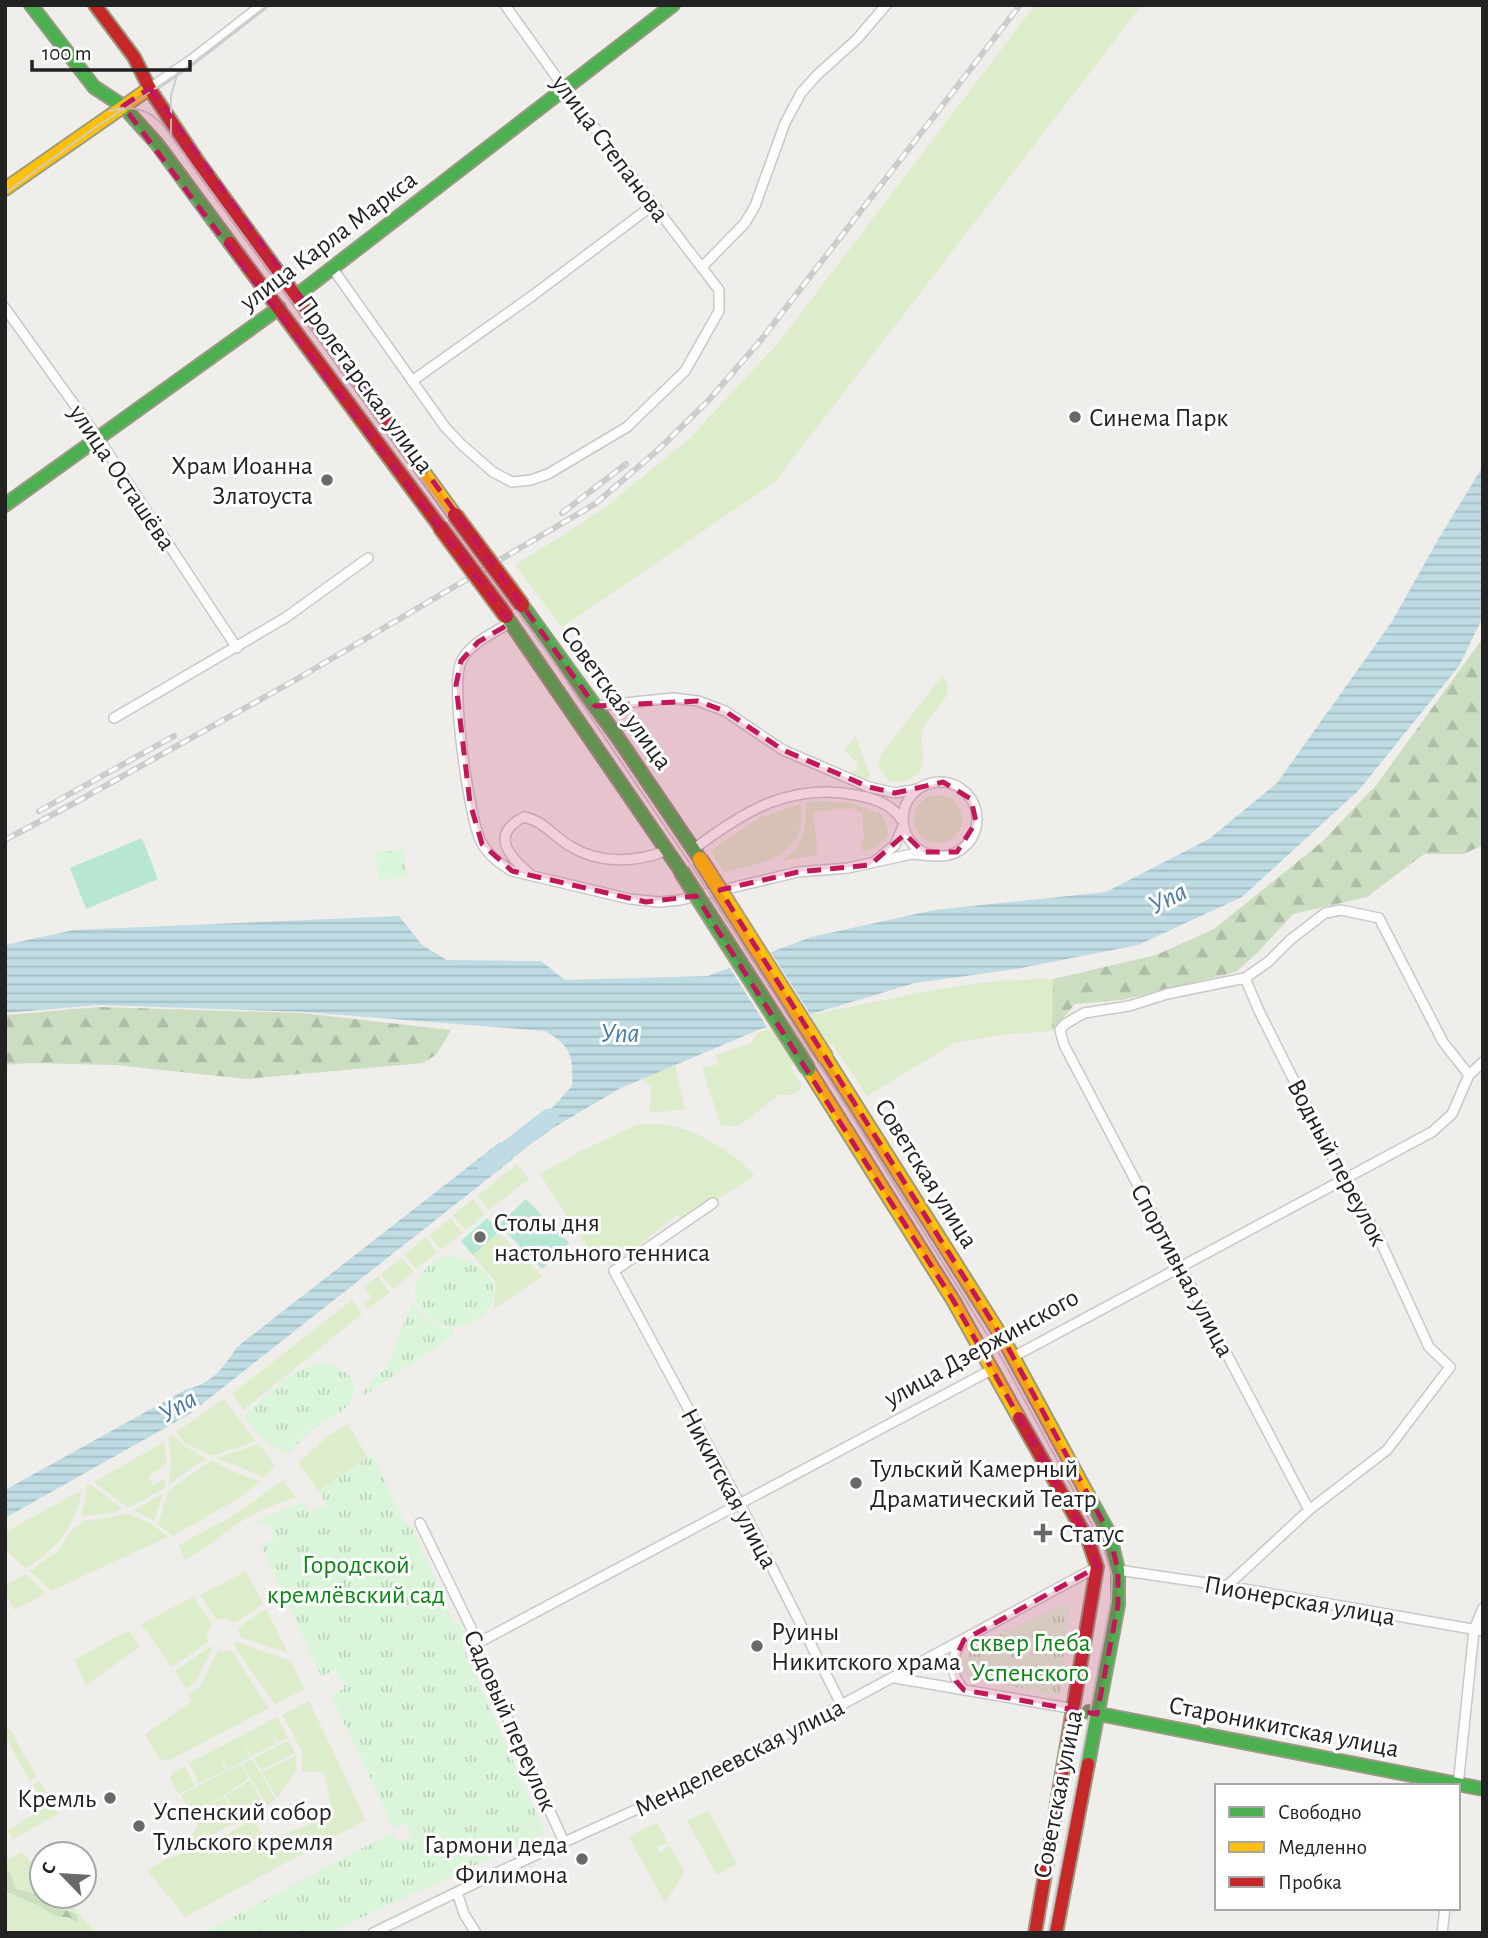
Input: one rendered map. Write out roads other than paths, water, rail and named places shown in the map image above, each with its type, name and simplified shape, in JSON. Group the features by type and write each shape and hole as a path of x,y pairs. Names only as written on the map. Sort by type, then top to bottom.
{"main road":[{"name":"Пролетарская улица","path":"31,5 94,87 123,106 157,144 440,527"},
{"name":"Пролетарская улица","path":"95,5 134,57 150,88 199,163 455,515"},
{"name":"улица Карла Маркса","path":"5,505 333,269 673,5"},
{"path":"5,189 150,88"},
{"name":"Советская улица","path":"455,515 595,706 697,854 1013,1357 1109,1533 1118,1570 1118,1605 1056,1933"},
{"name":"Советская улица","path":"440,527 508,619 667,850 808,1069 953,1300 1088,1540 1097,1567 1035,1933"},
{"name":"улица Дзержинского","path":"993,1368 1013,1357"},
{"name":"Староникитская улица","path":"1075,1709 1453,1784"},
{"name":"Староникитская улица","path":"1460,1785 1483,1789"}],"street":[{"path":"150,88 262,5"},
{"name":"улица Степанова","path":"505,5 565,89 719,290 719,311 685,371 627,428 548,474 531,480 512,482"},
{"path":"702,267 746,223 785,122 801,93 857,39 886,5"},
{"path":"412,381 533,296 653,205"},
{"name":"Пролетарская улица","path":"333,269 445,427 493,472 512,482"},
{"name":"улица Осташёва","path":"5,308 99,439 237,648"},
{"path":"114,718 285,618 368,558"},
{"path":"508,619 478,642 461,661 456,685 470,803 476,828 482,844 499,864 512,871 630,899 680,900 798,872 870,865 912,854 946,856 967,844 973,834 976,810 971,799 953,784 932,783 918,789 895,793 869,787 783,750 725,711 698,701 673,698 595,706"},
{"path":"870,865 895,845 903,823 906,803 918,789"},
{"path":"697,854 765,803 802,792 839,792 867,797 891,807 903,823 907,837 914,846 934,856"},
{"path":"531,875 507,852 505,842 506,833 514,822 524,817 544,824 570,846 591,856 624,859 667,850"},
{"path":"1245,978 1325,913 1341,910 1379,918 1443,1042 1469,1075"},
{"name":"Спортивная улица","path":"1245,978 1167,994 1129,1006 1084,1013 1060,1030 1064,1045 1309,1510"},
{"name":"Водный переулок","path":"1245,978 1344,1179 1377,1234 1429,1347 1450,1367 1387,1450 1309,1510"},
{"name":"улица Дзержинского","path":"1013,1357 1432,1132 1452,1114 1469,1075 1483,1062"},
{"name":"Никитская улица","path":"713,1203 614,1271 740,1505 842,1706"},
{"name":"улица Дзержинского","path":"474,1645 993,1368"},
{"path":"1227,1586 1309,1510"},
{"name":"Садовый переулок","path":"420,1523 473,1632 474,1645 564,1842"},
{"name":"Менделеевская улица","path":"373,1933 657,1800 895,1678 1097,1567"},
{"name":"Пионерская улица","path":"1118,1570 1227,1586 1478,1631"},
{"path":"1458,1784 1483,1608"},
{"path":"964,1640 959,1645 952,1665 956,1681 964,1690"},
{"path":"895,1678 1075,1709"},
{"path":"457,1892 464,1914 476,1933"},
{"path":"1442,1933 1445,1910"}],"water":[{"name":"Упа","path":"1483,466 1483,617 1459,666 1359,790 1242,897 1138,945 1016,969 915,983 758,1030 621,1088 535,1141 525,1128 553,1107 572,1086 569,1053 561,1042 545,1031 304,1012 99,1005 5,1013 5,945 73,930 399,916 422,945 447,960 541,961 565,980 708,976 811,937 934,910 1106,892 1209,839 1277,783 1391,623"},
{"name":"Упа","path":"500,1142 513,1159 188,1415 5,1518 5,1490 187,1389 210,1379 237,1347"}],"waterway":[{"name":"Упа","path":"487,1166 549,1118"}],"tram line":[{"path":"5,193 96,127 185,69 268,5"},
{"path":"171,136 171,96 178,71"},
{"path":"110,111 138,109 150,114 162,124 543,646 691,865 841,1098 1004,1362 1103,1545 1112,1576 1111,1601 1048,1933"}],"railway":[{"path":"5,840 297,679 595,504 659,449 708,401 761,340 1020,5"},
{"path":"562,513 626,464"},
{"path":"39,811 174,736"}],"place":[{"name":"Синема Парк","path":"1075,417"},
{"name":"Храм Иоанна Златоуста","path":"327,480"},
{"name":"Cтолы дня настольного тенниса","path":"480,1237"},
{"name":"Тульский Камерный Драматический Театр","path":"856,1483"},
{"name":"Статус","path":"1043,1533"},
{"name":"Руины Никитского храма","path":"757,1646"},
{"name":"Кремль","path":"110,1798"},
{"name":"Успенский собор Тульского кремля","path":"139,1826"},
{"name":"Гармони деда Филимона","path":"582,1859"}],"park label":[{"name":"Городской кремлёвский сад","path":"356,1579"},
{"name":"сквер Глеба Успенского","path":"1030,1657"}]}
